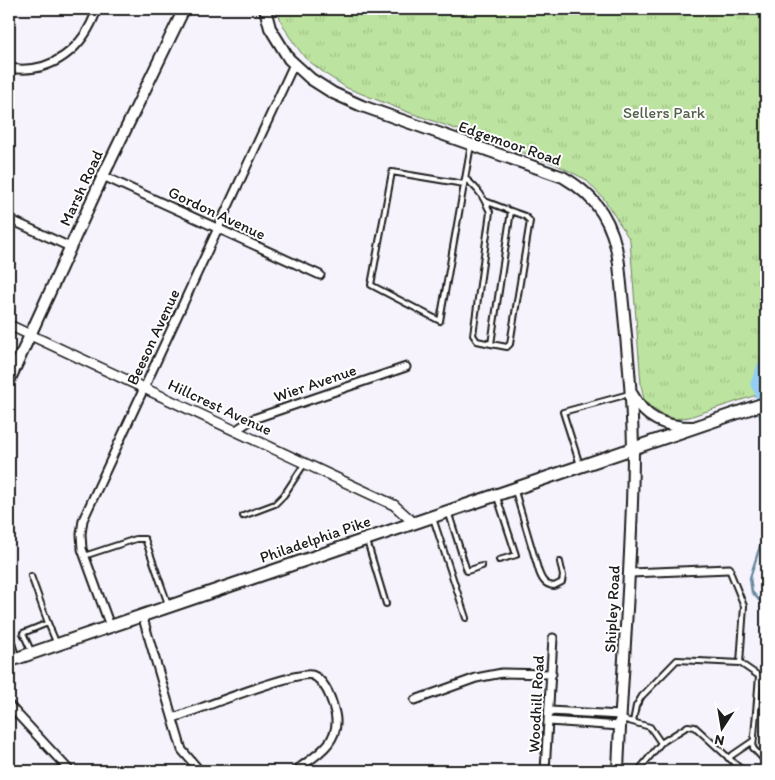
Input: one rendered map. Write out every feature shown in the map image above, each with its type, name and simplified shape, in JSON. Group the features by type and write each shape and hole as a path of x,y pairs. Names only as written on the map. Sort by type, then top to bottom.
{"main road":[{"name":"Marsh Road","path":"9,381 103,176 184,9"},
{"name":"Edgemoor Road","path":"265,9 270,28 294,64 320,85 345,99 471,146 545,169 562,177 585,193 606,219 617,245 631,394 633,449"},
{"path":"631,394 643,411 652,418 670,425 694,427"},
{"name":"Philadelphia Pike","path":"13,659 766,403"},
{"name":"Shipley Road","path":"618,771 630,573 633,449"}],"street":[{"path":"9,68 38,68 58,60 69,53 84,38 97,9"},
{"name":"Beeson Avenue","path":"110,626 84,556 81,542 83,520 294,64"},
{"name":"Gordon Avenue","path":"103,176 320,275"},
{"path":"9,219 70,247"},
{"name":"Hillcrest Avenue","path":"9,325 394,504 414,523"},
{"name":"Wier Avenue","path":"236,430 253,419 406,367"},
{"path":"630,573 729,569"},
{"path":"142,615 182,750 200,771"},
{"name":"Woodhill Road","path":"546,771 553,638"},
{"path":"416,700 476,678 502,673 552,674"},
{"path":"173,718 262,686 302,674 311,675 320,680 333,706 336,719 335,735 327,748 295,771"},
{"path":"9,705 12,713 70,771"},
{"path":"550,711 620,720"},
{"path":"549,721 620,720"}],"lane":[{"path":"464,184 392,172 371,285 440,321 471,146"},
{"path":"465,178 479,190 490,212 473,335 477,341 507,347 510,344 530,221 525,216 485,201"},
{"path":"491,344 510,211"},
{"path":"581,467 564,412 631,394"},
{"path":"244,516 275,504 284,495 305,463"},
{"path":"515,489 542,580 549,585 558,585 562,579 560,562"},
{"path":"496,495 516,555 499,560"},
{"path":"448,511 467,571 482,566"},
{"path":"432,517 466,618"},
{"path":"84,556 136,538 142,538 146,541 169,606"},
{"path":"366,539 386,604"},
{"path":"729,569 744,606 740,663"},
{"path":"31,576 57,644"},
{"path":"32,653 24,633 48,623"},
{"path":"9,633 13,659"},
{"path":"633,722 636,706 642,696 677,660 740,663 759,676 753,748 765,761 762,771"},
{"path":"620,720 650,727 661,743"},
{"path":"638,771 661,743 688,726 695,726 743,771"},
{"path":"728,758 753,741"}],"green space":[{"name":"Sellers Park","path":"277,9 766,9 766,392 689,417 676,419 663,415 652,408 644,400 641,384 630,240 604,199 585,179 555,164 405,111 347,88 305,58 289,36"}],"waterway":[{"path":"766,364 758,384 762,391 766,415"},
{"path":"766,435 766,444"},
{"path":"766,527 750,578 752,592 766,608"}]}
